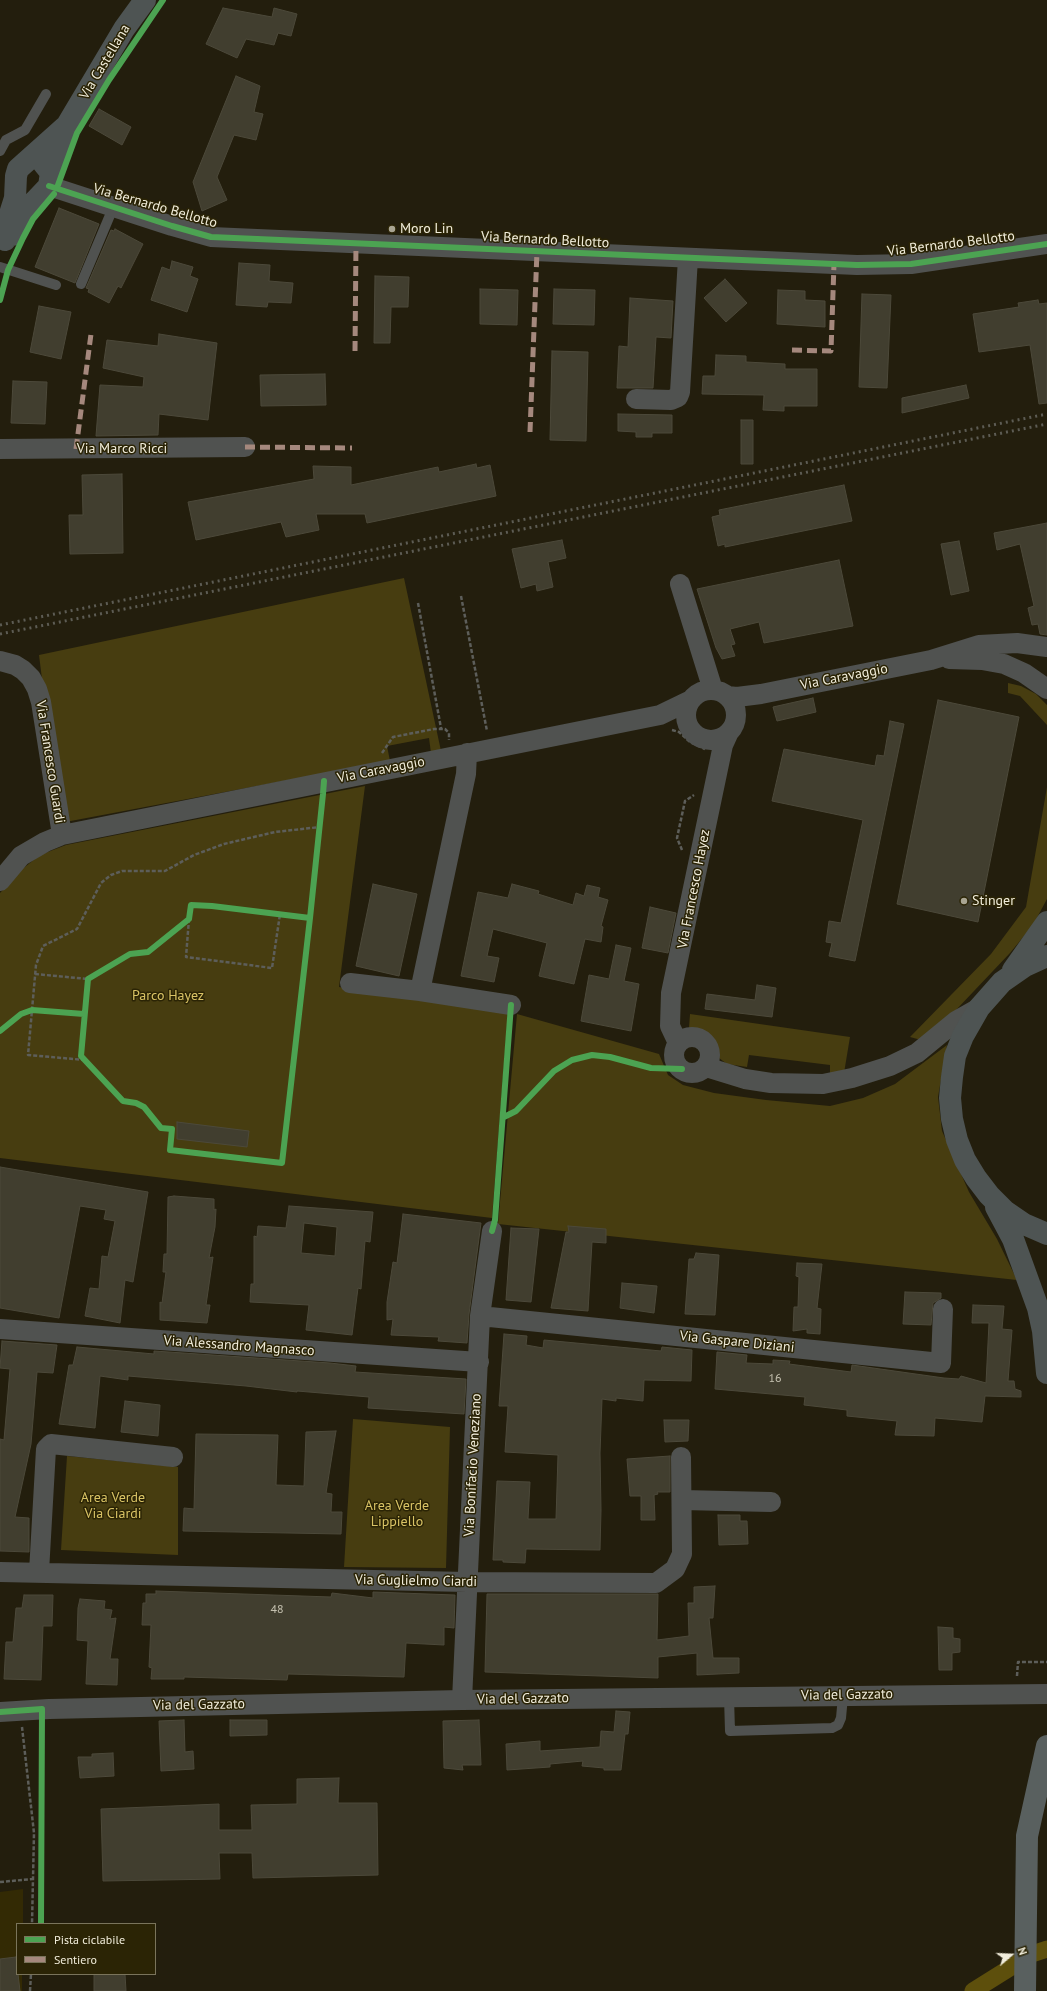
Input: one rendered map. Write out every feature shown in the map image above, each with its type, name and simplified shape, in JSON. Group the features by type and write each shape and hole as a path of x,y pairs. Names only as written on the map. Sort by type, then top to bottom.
{"highway":[{"path":"1025,1987 1028,1836 1047,1746"}],"main road":[{"name":"Via Castellana","path":"2,243 12,235 31,205 47,184 67,125 124,29 145,0"},
{"name":"Via Castellana","path":"2,243 15,198 20,172 67,125"},
{"path":"30,160 40,161 46,165 47,184 34,196 25,194 19,188 20,172 30,160"},
{"path":"1047,922 1022,958 978,1008 962,1036 955,1056 950,1098 952,1119 965,1160 989,1195 1013,1240 1030,1285 1043,1331 1047,1373"},
{"path":"1002,982 1025,966 1047,956"},
{"path":"989,1195 1006,1211 1024,1224 1047,1234"}],"street":[{"name":"Via Bernardo Bellotto","path":"47,184 113,208 211,237 857,265 911,264 1047,244"},
{"path":"636,399 671,400 678,397 680,392 688,258"},
{"name":"Via Marco Ricci","path":"0,449 245,447"},
{"path":"680,584 725,699 733,728 728,734 713,741 704,740 691,731 687,724 687,707 691,700"},
{"name":"Via Caravaggio","path":"0,881 21,856 45,842 62,835 467,753 663,723 697,694 725,699 757,695 931,660 979,645 1017,643 1047,647"},
{"name":"Via Caravaggio","path":"931,660 982,660 1004,664 1024,673 1047,689"},
{"name":"Via Francesco Guardi","path":"0,661 15,665 23,670 31,678 37,689 41,702 62,835"},
{"path":"663,723 687,724"},
{"name":"Via Francesco Hayez","path":"678,1042 670,1026 671,994 723,745 728,734"},
{"path":"420,991 466,774 467,753"},
{"path":"350,983 420,991 511,1005"},
{"path":"706,1067 729,1075 771,1083 823,1084 852,1078 890,1066 917,1053 956,1021 978,1008"},
{"path":"694,1036 705,1041 710,1051 709,1063 706,1067 691,1073 682,1070 674,1060 675,1048 678,1042 694,1036"},
{"name":"Via Bonifacio Veneziano","path":"462,1700 480,1316 492,1231"},
{"name":"Via Gaspare Diziani","path":"480,1316 941,1363 943,1309"},
{"name":"Via Alessandro Magnasco","path":"0,1329 479,1362"},
{"path":"39,1572 46,1449 51,1444 173,1457"},
{"name":"Via Guglielmo Ciardi","path":"0,1572 467,1582 656,1583 675,1569 682,1554 681,1457"},
{"path":"682,1500 772,1502"},
{"name":"Via del Gazzato","path":"0,1712 49,1709 462,1700 1047,1694"}],"lane":[{"path":"0,151 6,140 25,130 46,94"},
{"path":"81,284 113,208"},
{"path":"0,267 56,285"},
{"path":"729,1697 730,1731 832,1728 838,1725 841,1718 843,1696"}],"path":[{"path":"461,596 488,732"},
{"path":"418,603 441,728"},
{"path":"663,723 679,732 690,742 707,752"},
{"path":"380,755 393,737 441,728 449,733 450,738 446,744"},
{"path":"684,856 677,838 685,801 696,793"},
{"path":"90,1066 83,1058 28,1055 29,1011 36,965 43,946 77,929 101,883 111,875 122,871 164,871 194,855 224,844 276,832 320,824 319,835"},
{"path":"190,912 186,957 272,968 280,914"},
{"path":"273,913 288,915"},
{"path":"183,924 189,919"},
{"path":"35,974 88,979 94,975"},
{"path":"87,986 88,979"},
{"path":"29,1011 39,1011"},
{"path":"1018,1662 1047,1662"},
{"path":"22,1711 22,1728 34,1833 32,1923"},
{"path":"0,1882 33,1879"},
{"path":"30,1991 31,1975"}],"shaded area":[{"path":"23,1889 23,1923 16,1923 16,1975 22,1975 22,1991 0,1991 0,1892"}],"green space":[{"path":"404,578 441,751 431,753 429,738 387,746 390,761 60,823 39,655"},
{"path":"1008,683 1021,686 1036,694 1047,705 1047,725 1020,696 1008,693"},
{"name":"Parco Hayez","path":"365,786 339,987 508,1012 492,1218 0,1158 0,893 21,870 40,855 66,845"},
{"path":"1047,787 1047,899 1033,925 1010,953 956,1010 921,1040 910,1037 991,954 1026,907"},
{"path":"517,1014 659,1054 668,1075 683,1085 714,1093 830,1106 863,1098 895,1084 947,1045 938,1097 942,1131 969,1192 997,1239 1017,1280 498,1224"},
{"path":"690,1014 850,1037 844,1073 830,1073 830,1065 749,1055 747,1067 727,1064 719,1058 709,1035 698,1029 689,1028"},
{"name":"Area Verde Lippiello","path":"353,1419 450,1427 446,1568 344,1567"},
{"name":"Area Verde Via Ciardi","path":"67,1456 178,1467 178,1555 61,1550"}],"building":[{"path":"223,8 272,17 274,8 297,14 291,36 278,33 274,45 246,39 237,58 206,44"},
{"path":"236,76 260,86 254,112 263,114 256,140 234,135 217,177 227,200 202,211 193,182"},
{"path":"99,109 131,127 122,145 89,126"},
{"path":"59,208 99,224 75,283 35,267"},
{"path":"115,229 143,244 121,288 118,286 109,303 88,292 89,289 86,288 111,230 114,231"},
{"path":"172,261 193,267 190,276 198,279 187,312 151,300 162,267 170,270"},
{"path":"239,263 270,265 269,281 293,283 291,303 268,302 267,307 236,305"},
{"path":"375,276 409,277 408,307 391,307 390,343 374,343"},
{"path":"725,279 747,303 726,322 704,298"},
{"path":"480,289 518,290 517,325 480,324"},
{"path":"554,289 595,290 594,325 553,324"},
{"path":"778,290 805,291 805,300 825,301 825,327 777,324"},
{"path":"862,294 891,295 887,388 859,387"},
{"path":"630,298 673,301 671,338 656,337 653,388 617,388 619,346 628,347"},
{"path":"1038,300 1039,304 1047,303 1047,403 1039,404 1030,345 979,352 973,314 1019,307 1018,303"},
{"path":"39,306 71,312 61,359 30,352"},
{"path":"159,334 217,343 208,420 159,414 158,435 96,436 100,385 143,387 144,377 103,368 107,340 158,346"},
{"path":"552,351 588,352 586,441 550,440"},
{"path":"716,355 746,356 746,362 785,364 785,369 817,369 817,406 784,406 784,411 763,410 764,395 702,394 703,376 715,376"},
{"path":"325,374 326,405 261,406 260,375"},
{"path":"13,381 47,382 45,424 11,423"},
{"path":"966,385 969,398 902,413 902,398"},
{"path":"618,414 672,415 672,433 652,433 652,437 636,437 636,432 618,431"},
{"path":"741,420 753,420 753,464 741,464"},
{"path":"476,464 477,468 490,465 496,496 367,523 365,514 316,514 319,530 286,537 281,522 196,540 188,502 314,479 313,466 351,467 351,485 438,467 439,472"},
{"path":"122,474 123,553 70,554 69,515 83,515 82,475"},
{"path":"844,485 852,521 725,547 725,544 718,546 712,517 720,515 719,510"},
{"path":"1047,523 1047,635 1040,634 1038,624 1032,625 1028,608 1034,606 1020,544 997,550 994,533"},
{"path":"562,540 566,558 548,562 553,587 537,591 536,584 521,588 512,549"},
{"path":"959,541 969,591 951,595 941,544"},
{"path":"839,560 853,626 764,643 759,622 730,629 735,644 731,645 735,656 722,659 716,648 697,589"},
{"path":"813,698 816,712 777,721 773,707"},
{"path":"938,700 1019,717 978,922 897,904"},
{"path":"890,721 904,724 855,961 829,956 832,943 826,942 829,921 841,923 863,820 772,801 784,749 875,766 877,755 884,756"},
{"path":"373,884 417,894 399,976 356,966"},
{"path":"512,884 539,891 538,894 573,905 576,893 584,896 587,885 600,888 598,897 608,900 601,926 603,927 601,942 585,939 574,984 539,976 547,943 493,929 487,956 499,958 494,982 461,976 478,892 508,898"},
{"path":"650,907 676,913 668,953 642,948"},
{"path":"616,945 631,948 624,981 639,984 631,1031 581,1021 589,975 609,979"},
{"path":"757,985 776,988 772,1017 705,1009 707,994 755,1000"},
{"path":"177,1122 249,1131 247,1147 177,1139"},
{"path":"0,1167 148,1192 133,1282 125,1280 120,1323 85,1316 90,1288 99,1289 102,1256 108,1257 115,1221 104,1219 106,1210 80,1206 59,1318 0,1308"},
{"path":"174,1196 214,1199 214,1210 216,1209 215,1227 209,1258 213,1257 206,1305 210,1305 207,1323 160,1320 160,1302 162,1303 166,1272 163,1272 164,1254 167,1254 168,1197"},
{"path":"289,1206 373,1212 370,1242 365,1241 361,1289 358,1288 352,1335 306,1330 309,1305 250,1302 251,1284 254,1284 254,1236 257,1237 258,1226 286,1228","holes":["304,1223 337,1227 335,1256 301,1253"]},
{"path":"403,1214 481,1223 469,1314 467,1343 438,1341 439,1337 391,1335 393,1319 387,1320 387,1302 393,1262 397,1263"},
{"path":"568,1226 606,1229 606,1243 592,1242 588,1311 551,1308 566,1232 569,1232"},
{"path":"511,1228 539,1229 531,1302 506,1300"},
{"path":"696,1253 719,1255 715,1315 685,1314 689,1259 694,1259"},
{"path":"797,1263 822,1264 817,1308 821,1309 820,1334 807,1333 807,1329 793,1331 794,1307 798,1307 799,1277 796,1276"},
{"path":"622,1283 657,1286 654,1313 620,1308"},
{"path":"905,1292 941,1293 941,1298 933,1303 931,1325 903,1324"},
{"path":"973,1305 1004,1306 1002,1329 1012,1330 1008,1381 1014,1381 1015,1389 1021,1391 1021,1397 985,1396 982,1422 935,1418 934,1436 895,1435 897,1421 847,1416 847,1410 804,1405 805,1397 715,1389 717,1352 747,1355 746,1363 773,1364 773,1360 790,1361 789,1364 851,1372 852,1365 944,1378 959,1379 961,1376 986,1383 989,1323 972,1323"},
{"path":"504,1334 527,1336 526,1345 543,1348 544,1340 661,1351 662,1347 692,1350 691,1381 644,1380 643,1401 616,1398 616,1401 602,1399 600,1453 600,1550 526,1549 525,1563 493,1560 497,1481 530,1482 528,1519 556,1519 558,1455 505,1452 508,1406 499,1406"},
{"path":"2,1341 57,1345 53,1373 37,1372 31,1444 15,1517 29,1518 29,1552 0,1551 0,1439 4,1440 10,1369 0,1368"},
{"path":"77,1347 154,1354 154,1351 330,1363 356,1366 355,1372 466,1379 464,1414 368,1408 369,1397 297,1392 128,1376 128,1380 100,1376 95,1428 59,1424 69,1365 73,1365"},
{"path":"125,1401 160,1405 158,1436 121,1432"},
{"path":"664,1420 689,1420 688,1441 665,1442"},
{"path":"336,1431 326,1493 332,1494 331,1512 342,1512 341,1534 183,1531 184,1508 194,1509 196,1434 278,1435 276,1485 304,1486 306,1432"},
{"path":"670,1456 670,1492 657,1492 658,1494 654,1495 655,1520 641,1520 641,1496 630,1496 627,1459"},
{"path":"718,1515 740,1515 740,1521 747,1521 748,1544 719,1545"},
{"path":"715,1586 713,1618 709,1618 713,1658 739,1658 739,1673 697,1675 697,1653 658,1657 658,1678 485,1672 487,1594 658,1594 657,1640 689,1636 688,1603 694,1603 694,1587"},
{"path":"156,1591 331,1597 332,1593 373,1598 373,1592 455,1595 454,1628 444,1627 444,1645 406,1643 404,1677 288,1674 287,1680 184,1677 184,1679 151,1679 152,1668 149,1667 151,1625 142,1625 143,1603 146,1603 146,1594 156,1594"},
{"path":"24,1595 53,1595 52,1626 43,1626 41,1680 4,1679 6,1642 13,1642 16,1608 22,1608"},
{"path":"80,1599 105,1601 104,1609 112,1610 110,1619 116,1618 110,1659 118,1659 117,1685 86,1684 88,1641 77,1640 78,1608"},
{"path":"938,1627 953,1628 953,1638 960,1639 960,1652 952,1653 952,1670 939,1670"},
{"path":"616,1711 630,1712 628,1734 625,1734 621,1770 604,1770 604,1768 582,1766 583,1761 550,1764 550,1767 507,1770 506,1744 540,1741 540,1751 600,1747 601,1731 614,1732"},
{"path":"184,1720 185,1752 193,1751 194,1769 161,1771 159,1721"},
{"path":"230,1720 267,1720 267,1735 230,1736"},
{"path":"479,1720 481,1765 462,1765 463,1770 444,1768 443,1721"},
{"path":"113,1753 114,1776 80,1778 78,1757 92,1757 92,1754"},
{"path":"339,1778 338,1803 377,1803 378,1875 253,1878 252,1853 219,1853 220,1879 103,1881 101,1809 219,1804 219,1830 252,1830 251,1805 297,1804 297,1779"},
{"path":"16,1957 16,1975 18,1975 20,1991 0,1991 0,1959"},
{"path":"94,1975 125,1975 126,1991 94,1991"}],"waterway":[{"path":"973,1991 1032,1954 1047,1949"}],"railway":[{"path":"0,625 1047,414"},
{"path":"0,634 1047,424"}],"marked path":[{"path":"355,351 356,243"},
{"path":"530,432 537,251"},
{"path":"792,350 831,351 834,264"},
{"path":"76,449 91,334"},
{"path":"245,447 352,448"}],"cycle path":[{"path":"58,185 77,133 109,80 163,0"},
{"path":"49,186 172,226 211,237 857,265 911,264 1047,244"},
{"path":"0,300 8,270 23,238 33,219 54,194"},
{"path":"310,918 212,906 191,905 189,919 148,952 130,954 88,979 81,1056 123,1101 136,1103 144,1107 161,1128 172,1129 170,1150 282,1163 310,918 324,781"},
{"path":"492,1231 495,1220 511,1005"},
{"path":"0,1031 21,1014 32,1010 84,1014"},
{"path":"504,1117 516,1111 554,1071 572,1060 592,1055 610,1057 651,1068 682,1069"},
{"path":"0,1712 42,1709 41,1923"}],"place":[{"name":"Moro Lin","path":"392,229"},
{"name":"Stinger","path":"964,901"}]}
